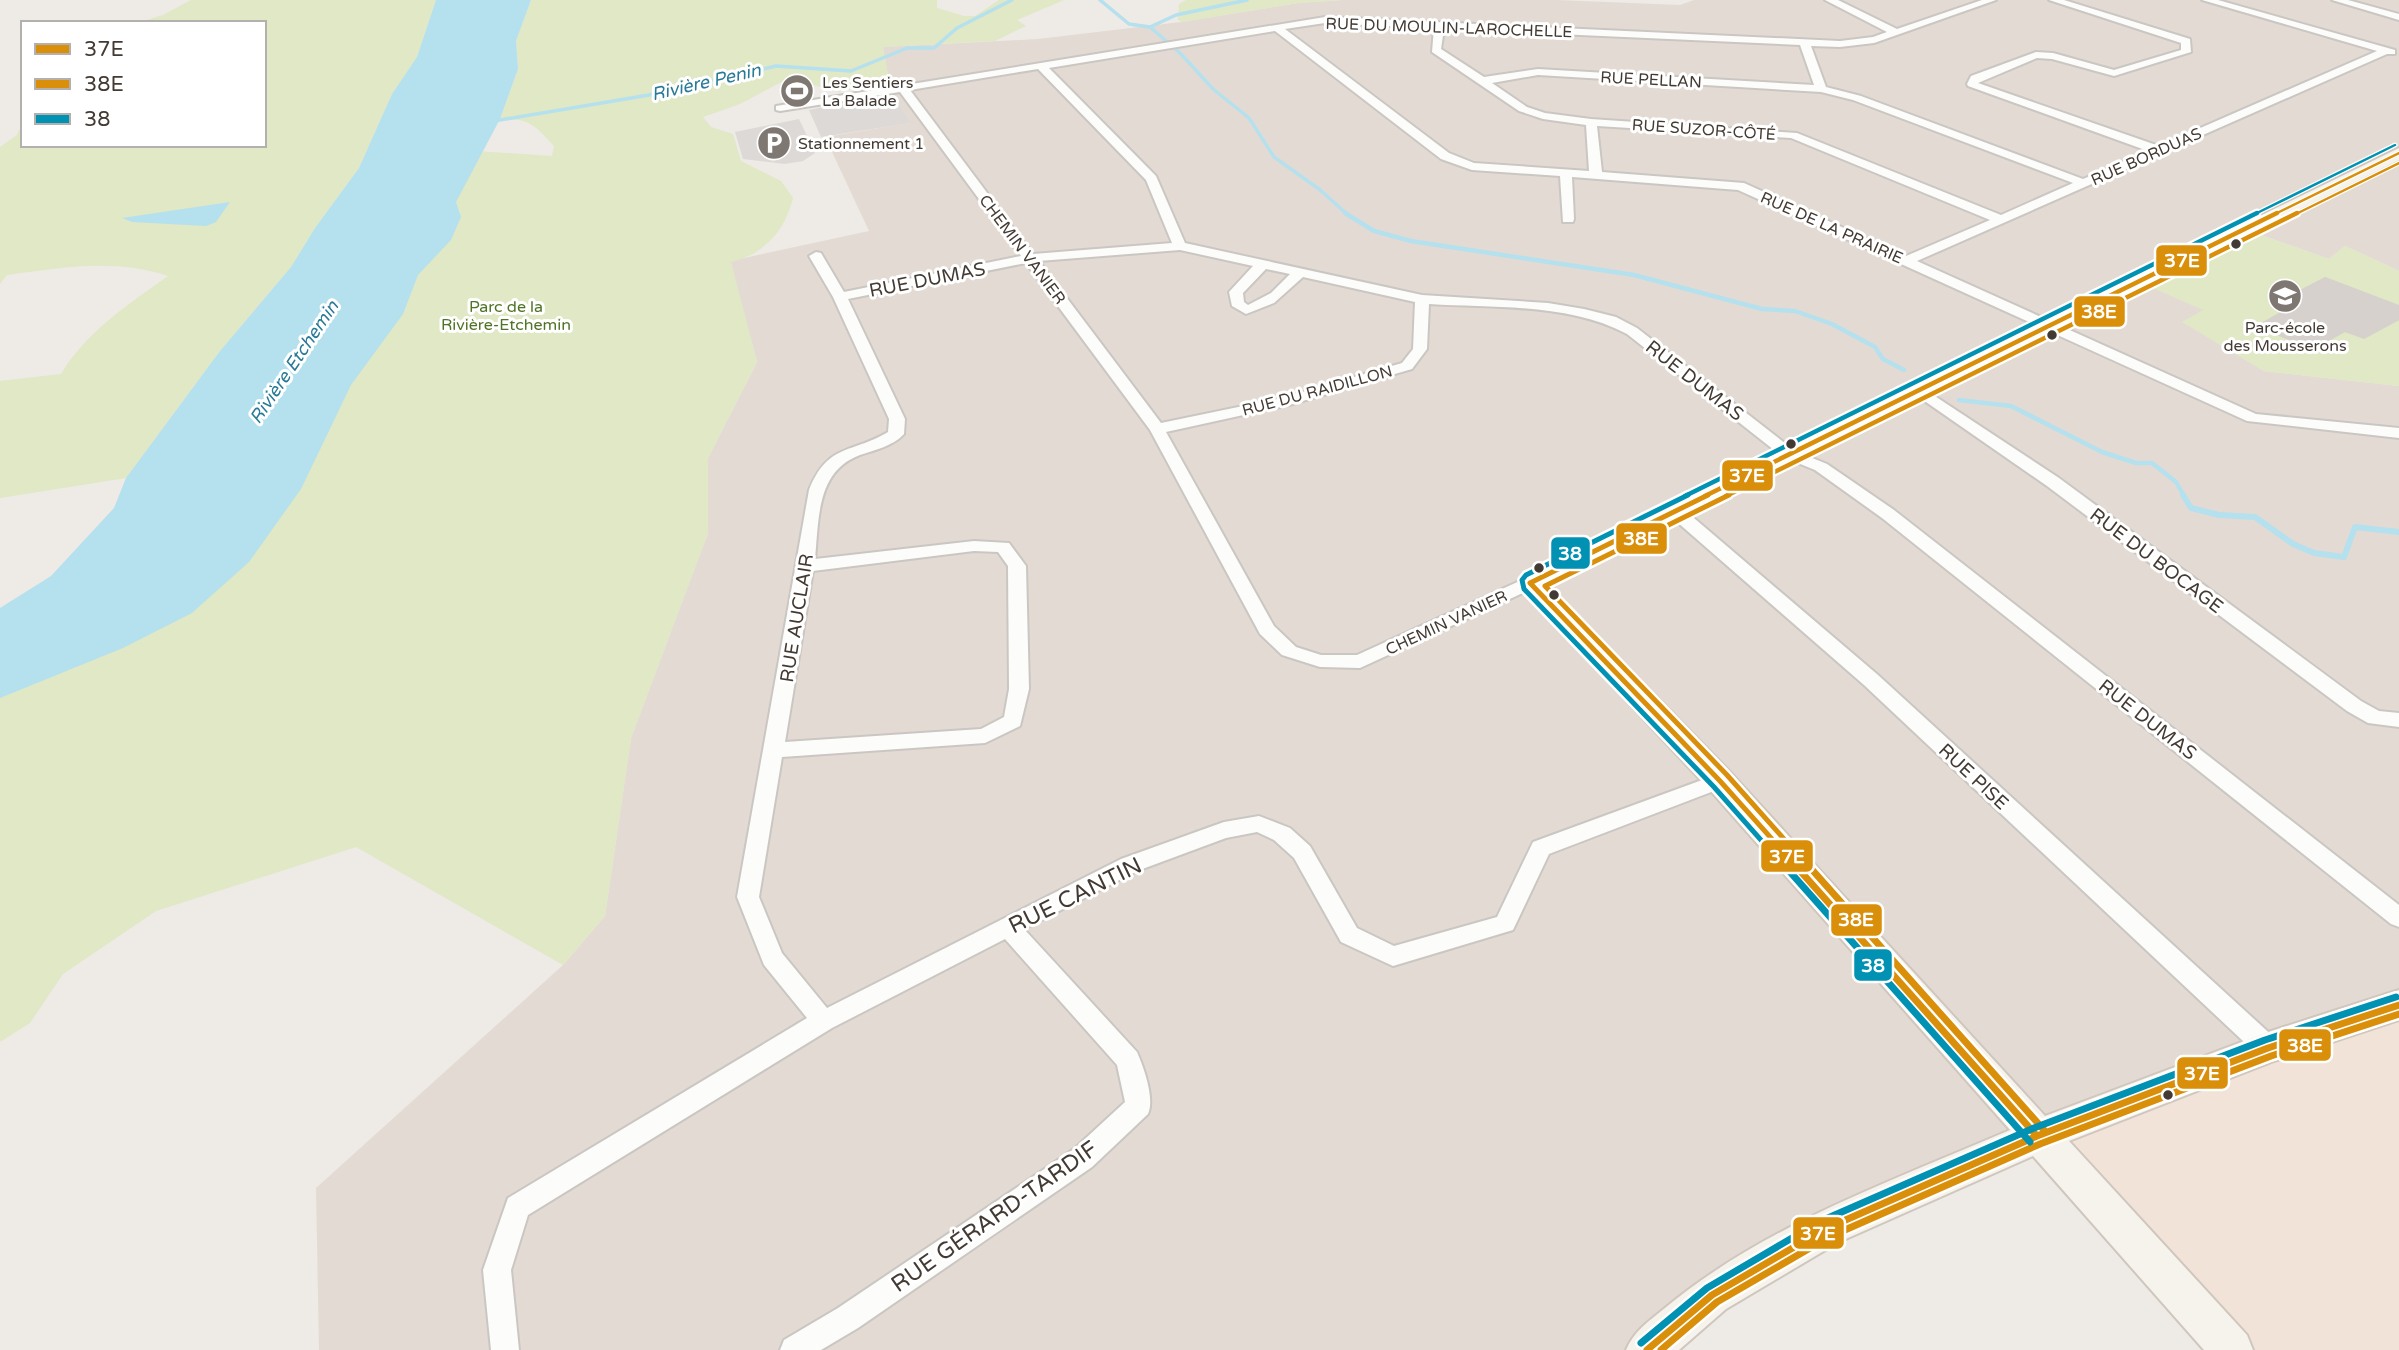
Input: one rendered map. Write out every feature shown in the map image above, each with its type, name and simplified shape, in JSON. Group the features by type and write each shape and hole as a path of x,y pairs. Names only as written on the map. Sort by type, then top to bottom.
{"street":[{"path":"1830,0 1895,32"},
{"name":"RUE DU MOULIN-LAROCHELLE","path":"780,108 1336,20 1840,44 1874,40 1991,0"},
{"path":"2054,0 2186,41 2186,52 2114,73 2053,56 2036,55 1975,78 1972,84 2158,150"},
{"path":"2207,0 2393,52"},
{"path":"2337,0 2399,17"},
{"name":"RUE SUZOR-CÔTÉ","path":"1439,25 1436,50 1523,109 1543,116 1591,122 1793,135 2000,219"},
{"name":"RUE DE LA PRAIRIE","path":"1277,28 1445,156 1472,166 1596,176 1710,181 1740,186 2253,418 2399,433"},
{"path":"1805,44 1821,89"},
{"name":"RUE BORDUAS","path":"1906,261 2158,150 2393,52"},
{"path":"1041,66 1152,178 1180,246"},
{"name":"RUE PELLAN","path":"1482,81 1538,72 1821,89 1857,99 2083,183"},
{"name":"CHEMIN VANIER","path":"903,88 1157,429 1267,630 1289,651 1320,661 1360,662 1530,583 2399,153"},
{"path":"1591,122 1596,176"},
{"path":"1566,173 1568,219"},
{"name":"RUE DUMAS","path":"840,297 1029,258 1180,246 1422,299 1548,307 1611,320 1632,331 1789,454 1821,467 1888,514 2399,918"},
{"name":"RUE AUCLAIR","path":"816,256 840,297 897,419 896,434 880,444 838,458 822,474 810,520 806,566 748,897 772,958 823,1021"},
{"path":"1263,264 1236,292 1237,303 1246,310 1256,308 1276,297 1300,272"},
{"name":"RUE DU RAIDILLON","path":"1157,429 1284,402 1407,366 1420,349 1422,299"},
{"name":"RUE DU BOCAGE","path":"1918,390 2053,482 2354,706 2375,718 2399,720"},
{"name":"RUE PISE","path":"1675,511 1871,680 2268,1048"},
{"path":"775,750 985,736 1013,720 1019,689 1017,566 1003,547 974,546 806,566"},
{"path":"1530,583 1720,781 2232,1350"},
{"name":"RUE CANTIN","path":"505,1350 496,1270 517,1207 823,1021 1129,865 1224,830 1259,824 1282,834 1302,852 1349,935 1393,956 1505,924 1541,848 1720,781"},
{"name":"RUE GÉRARD-TARDIF","path":"794,1350 848,1318 1083,1158 1139,1106 1128,1060 1008,927"},
{"path":"1647,1350 1712,1294 1825,1228 2037,1136 2268,1048 2399,1005"}],"shaded area":[{"path":"1343,0 1557,0 1680,5 1694,0 2399,0 2399,271 2345,246 2329,259 2244,229 2204,310 2183,322 2264,371 2399,386 2399,1007 1825,1229 1647,1350 319,1350 316,1188 563,965 605,916 631,738 708,533 708,458 757,362 730,261 869,231 825,137 910,123 891,93 883,47 1038,39 1181,22 1298,3"},
{"path":"891,93 911,123 821,137 809,110"},
{"name":"Stationnement 1","path":"799,119 815,153 803,161 785,164 743,159 735,132"},
{"path":"2399,1006 2399,1350 2234,1350 2037,1136"}],"green space":[{"path":"191,0 436,0 417,57 392,94 359,168 315,228 291,267 220,351 126,478 0,498 0,381 61,374 96,331 168,276 128,267 88,266 7,275 0,284 0,147 17,135 21,126 21,147 266,147 266,21 144,21 163,15"},
{"name":"Parc de la Rivière-Etchemin","path":"531,0 937,0 937,8 964,16 975,16 999,0 1064,0 1017,20 1026,26 995,41 883,47 889,81 838,92 789,78 740,104 703,117 711,127 733,134 741,161 781,181 793,198 779,231 763,247 731,262 757,362 708,458 708,533 631,738 605,916 563,965 356,847 156,911 63,974 30,1023 0,1042 0,638 431,148 552,156 554,146 531,124 500,119 518,69 516,41"},
{"path":"1186,0 1343,0 1298,3 1182,22 1178,20 1179,4"},
{"name":"Parc-école des Mousserons","path":"2244,229 2329,259 2345,246 2399,271 2399,386 2264,371 2182,322 2203,310 2137,281"}],"water":[{"name":"Rivière Etchemin","path":"436,0 531,0 516,41 518,69 500,119 456,202 461,217 451,240 418,275 403,314 351,385 301,489 249,562 192,613 123,648 0,698 0,608 51,576 114,508 126,478 220,351 291,267 315,228 359,168 392,94 417,57"},
{"path":"230,202 216,222 206,226 132,222 122,218"}],"building":[{"path":"2325,278 2399,306 2399,319 2364,338 2345,331 2313,349 2258,326 2291,307 2279,302"}],"waterway":[{"name":"Rivière Penin","path":"494,121 649,95 776,66 851,71 907,48 934,48 957,28 1012,0"},
{"name":"Rivière Penin","path":"1100,0 1129,24 1150,27"},
{"name":"Rivière Penin","path":"1150,27 1176,15 1247,0"},
{"path":"1150,27 1181,54 1213,89 1249,118 1274,157 1319,189 1348,215"},
{"path":"1348,215 1374,231 1411,241 1634,275 1762,309 1795,311 1832,324 1875,347 1883,359 1904,370"},
{"path":"1959,400 2011,406 2102,452 2136,463 2152,463 2176,482 2184,496"},
{"path":"2183,495 2191,508 2219,515 2255,517 2293,544 2314,553 2344,557 2355,527 2399,532"}],"transit line":[{"name":"38","path":"2030,1142 1714,787 1524,589 1522,580 1526,575 2395,145"},
{"name":"37E","path":"1530,583 2399,153"},
{"name":"38E","path":"2044,1130 1727,775 1545,586 2399,163"},
{"name":"37E","path":"1530,583 1720,781 2037,1136"},
{"name":"38","path":"1641,1343 1707,1288 1821,1221 2034,1128 2265,1040 2396,997"},
{"name":"37E","path":"1647,1350 1712,1295 1825,1229 2037,1136 2268,1048 2399,1005"},
{"name":"38E","path":"1661,1350 1717,1302 1829,1237 2040,1144 2271,1056 2399,1014"}],"place":[{"name":"Les Sentiers La Balade","path":"797,91"},
{"name":"Stationnement 1","path":"774,143"},
{"name":"Parc-école des Mousserons","path":"2285,296"}]}
